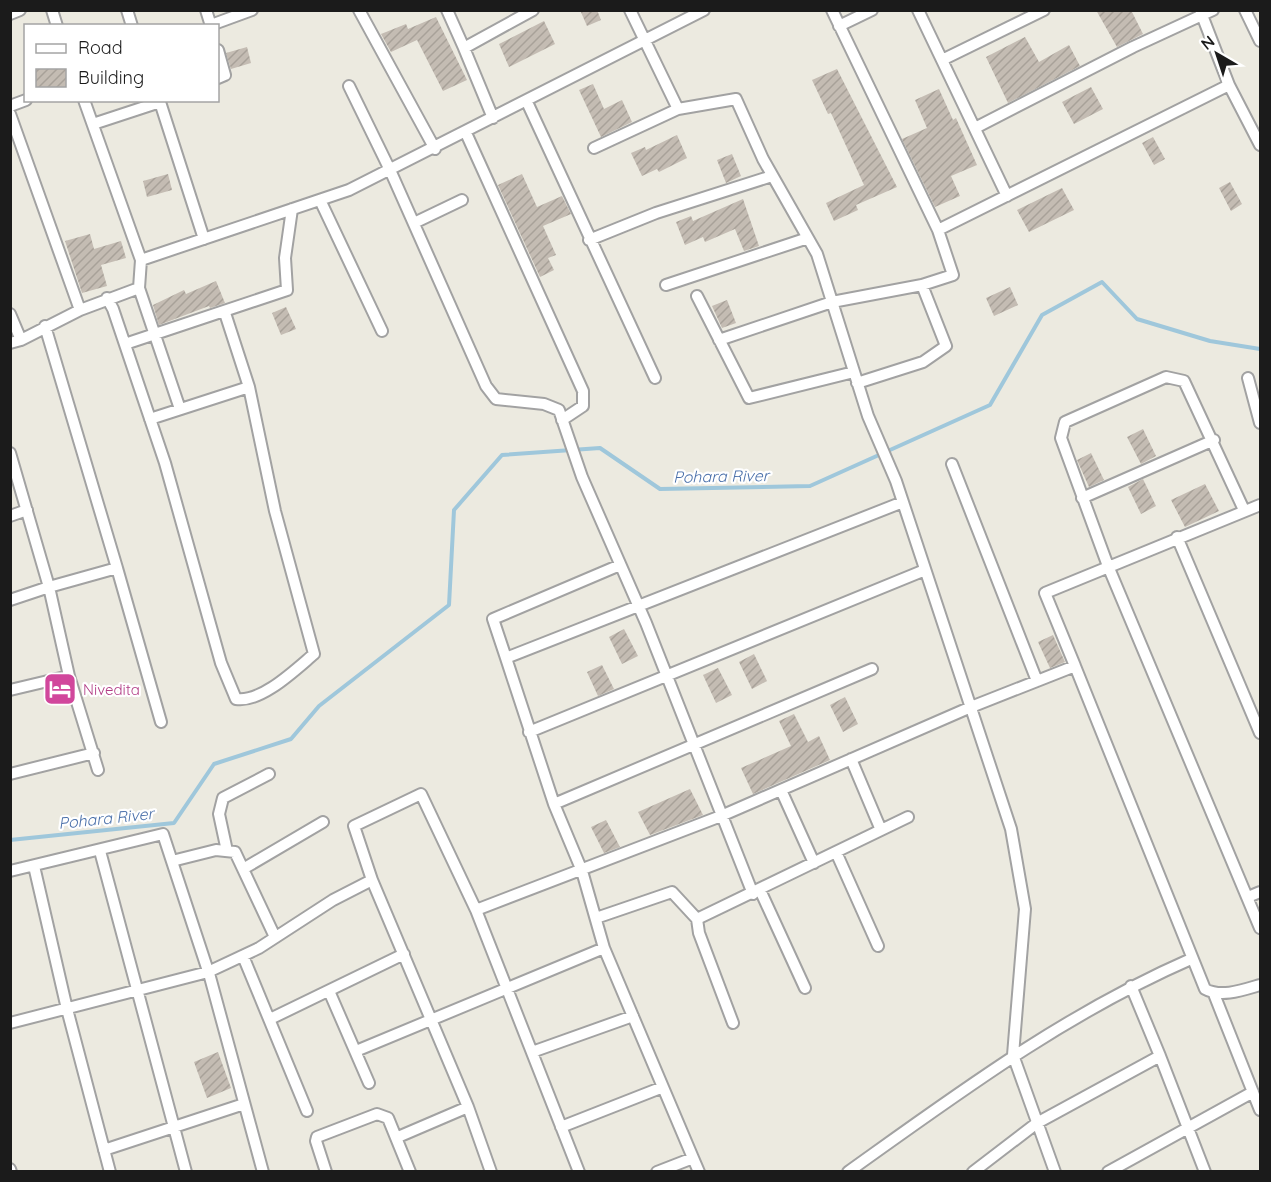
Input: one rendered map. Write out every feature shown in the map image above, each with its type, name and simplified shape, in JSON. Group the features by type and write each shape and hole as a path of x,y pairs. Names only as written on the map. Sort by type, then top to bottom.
{"street":[{"path":"10,14 20,10"},
{"path":"214,24 252,10"},
{"path":"359,10 435,149"},
{"path":"447,10 493,118"},
{"path":"464,48 533,10"},
{"path":"630,10 678,110"},
{"path":"141,260 349,190 435,149 704,10"},
{"path":"719,340 832,302 922,285 953,275 938,230 831,10"},
{"path":"839,26 872,10"},
{"path":"918,10 1007,196"},
{"path":"942,60 1044,10"},
{"path":"1245,10 1260,41"},
{"path":"975,128 1205,12 1229,85 1260,145"},
{"path":"219,54 225,75 219,78"},
{"path":"938,230 1229,85"},
{"path":"349,86 390,170 486,386 496,399 544,404 559,410 582,477 639,608 721,816 805,988"},
{"path":"594,148 678,110 736,99 772,176 817,254 868,416 896,481 1011,829 1025,909 1013,1055 1054,1172"},
{"path":"85,102 141,260 139,288 180,410"},
{"path":"93,124 158,102"},
{"path":"161,102 204,239"},
{"path":"527,102 589,240 655,378"},
{"path":"10,114 80,310"},
{"path":"466,133 584,391 584,406 564,425"},
{"path":"589,240 656,213 772,176"},
{"path":"320,200 382,332"},
{"path":"414,223 462,200"},
{"path":"125,344 287,290 285,258 292,209"},
{"path":"666,285 808,238"},
{"path":"697,296 749,398 856,378 922,362 946,346 922,285"},
{"path":"10,314 16,342 107,298 139,288"},
{"path":"107,298 150,419 221,663 236,699 247,701 282,680 314,654 275,511 249,387 225,312"},
{"path":"45,326 161,723"},
{"path":"1244,510 1214,440 1184,381 1166,377 1065,422 1061,438 1108,566 1260,928"},
{"path":"1248,378 1260,423"},
{"path":"150,419 249,387"},
{"path":"1082,498 1214,440"},
{"path":"10,453 49,587 69,676 98,770"},
{"path":"952,464 1036,681"},
{"path":"506,658 639,608 903,502"},
{"path":"1260,505 1177,537 1045,593 1097,716 1191,959 1205,989 1214,994 1260,1110"},
{"path":"10,516 27,510"},
{"path":"1177,537 1260,733"},
{"path":"620,565 493,619 554,804 582,871 604,948 699,1172"},
{"path":"10,600 117,568"},
{"path":"529,732 666,674 926,570"},
{"path":"476,910 721,816 971,707 1075,666"},
{"path":"554,804 872,669"},
{"path":"10,690 69,676"},
{"path":"10,774 94,753"},
{"path":"851,759 881,830"},
{"path":"227,852 219,813 223,798 269,774"},
{"path":"781,790 814,863"},
{"path":"491,1172 468,1107 372,880 354,826 421,794 476,910 579,1172"},
{"path":"697,919 757,892 908,817"},
{"path":"243,869 323,822"},
{"path":"10,871 164,834 208,972 263,1172"},
{"path":"100,850 186,1172"},
{"path":"172,861 216,850 235,852 275,937"},
{"path":"836,852 878,946"},
{"path":"34,866 67,1009 110,1172"},
{"path":"10,1023 208,972 243,956 333,900 372,880"},
{"path":"596,918 672,892 697,919 699,933 733,1023"},
{"path":"1248,897 1260,892"},
{"path":"356,1051 604,948"},
{"path":"270,1019 404,954"},
{"path":"243,956 308,1111"},
{"path":"848,1172 1013,1055 1131,986 1191,959"},
{"path":"1214,994 1260,985"},
{"path":"1131,986 1205,1172"},
{"path":"330,991 369,1083"},
{"path":"532,1052 633,1016"},
{"path":"973,1172 1037,1123 1160,1056"},
{"path":"561,1127 663,1087"},
{"path":"1108,1172 1253,1092"},
{"path":"104,1150 244,1104"},
{"path":"398,1137 468,1107"},
{"path":"326,1172 316,1141 321,1134 377,1114 388,1118 398,1137 410,1172"},
{"path":"657,1172 693,1158"}],"building":[{"path":"580,10 597,10 601,20 587,26"},
{"path":"1096,10 1131,10 1143,34 1117,47"},
{"path":"436,17 467,80 443,91 417,40 391,52 381,34 406,24 408,29"},
{"path":"544,21 555,44 509,67 499,44"},
{"path":"1025,37 1039,62 1069,45 1080,66 1008,103 986,57"},
{"path":"247,47 251,63 231,69 226,53"},
{"path":"837,69 897,187 856,205 858,210 834,221 826,203 864,185 831,113 828,114 812,80"},
{"path":"593,84 604,109 622,100 632,122 601,137 579,90"},
{"path":"1091,87 1103,109 1074,124 1062,102"},
{"path":"939,89 953,120 956,118 977,165 951,176 960,196 935,207 902,139 927,128 915,100"},
{"path":"677,135 687,158 659,172 657,169 642,176 631,153 645,147 646,150"},
{"path":"1153,137 1165,159 1154,165 1142,143"},
{"path":"732,154 741,176 726,183 717,160"},
{"path":"168,174 172,190 147,197 143,181"},
{"path":"522,174 537,207 562,196 571,214 543,226 556,255 548,258 554,270 540,277 498,185"},
{"path":"1230,182 1242,204 1231,211 1219,188"},
{"path":"1062,188 1074,210 1029,232 1017,210"},
{"path":"743,199 759,246 744,251 735,229 705,242 703,237 685,245 676,222 691,216 693,221"},
{"path":"90,234 94,249 121,241 126,258 101,265 107,286 82,293 65,241"},
{"path":"216,281 225,303 210,308 209,306 159,325 153,305 184,290 186,294"},
{"path":"1010,287 1018,305 994,316 986,298"},
{"path":"727,300 736,323 722,328 712,306"},
{"path":"286,307 296,329 281,335 272,313"},
{"path":"1143,429 1156,456 1141,464 1127,437"},
{"path":"1091,453 1104,480 1089,487 1077,460"},
{"path":"1143,479 1156,506 1141,514 1128,487"},
{"path":"1205,484 1219,511 1185,527 1171,500"},
{"path":"624,629 638,656 622,664 609,637"},
{"path":"1053,635 1065,662 1050,668 1038,642"},
{"path":"754,654 767,681 752,689 739,662"},
{"path":"602,665 614,689 598,696 587,672"},
{"path":"718,668 732,695 716,703 703,675"},
{"path":"845,697 858,724 843,732 830,705"},
{"path":"794,714 808,742 819,736 830,760 753,794 741,768 791,746 779,721"},
{"path":"690,789 703,815 650,835 638,812"},
{"path":"606,820 620,847 604,853 591,827"},
{"path":"218,1052 231,1088 207,1098 194,1062"}],"waterway":[{"name":"Pohara River","path":"10,840 174,823 214,764 291,739 319,706 449,605 454,510 502,455 600,448 660,489 810,486 990,405 1042,315 1102,282 1137,319 1210,341 1260,349"}],"place":[{"name":"Nivedita","path":"60,689"}]}
